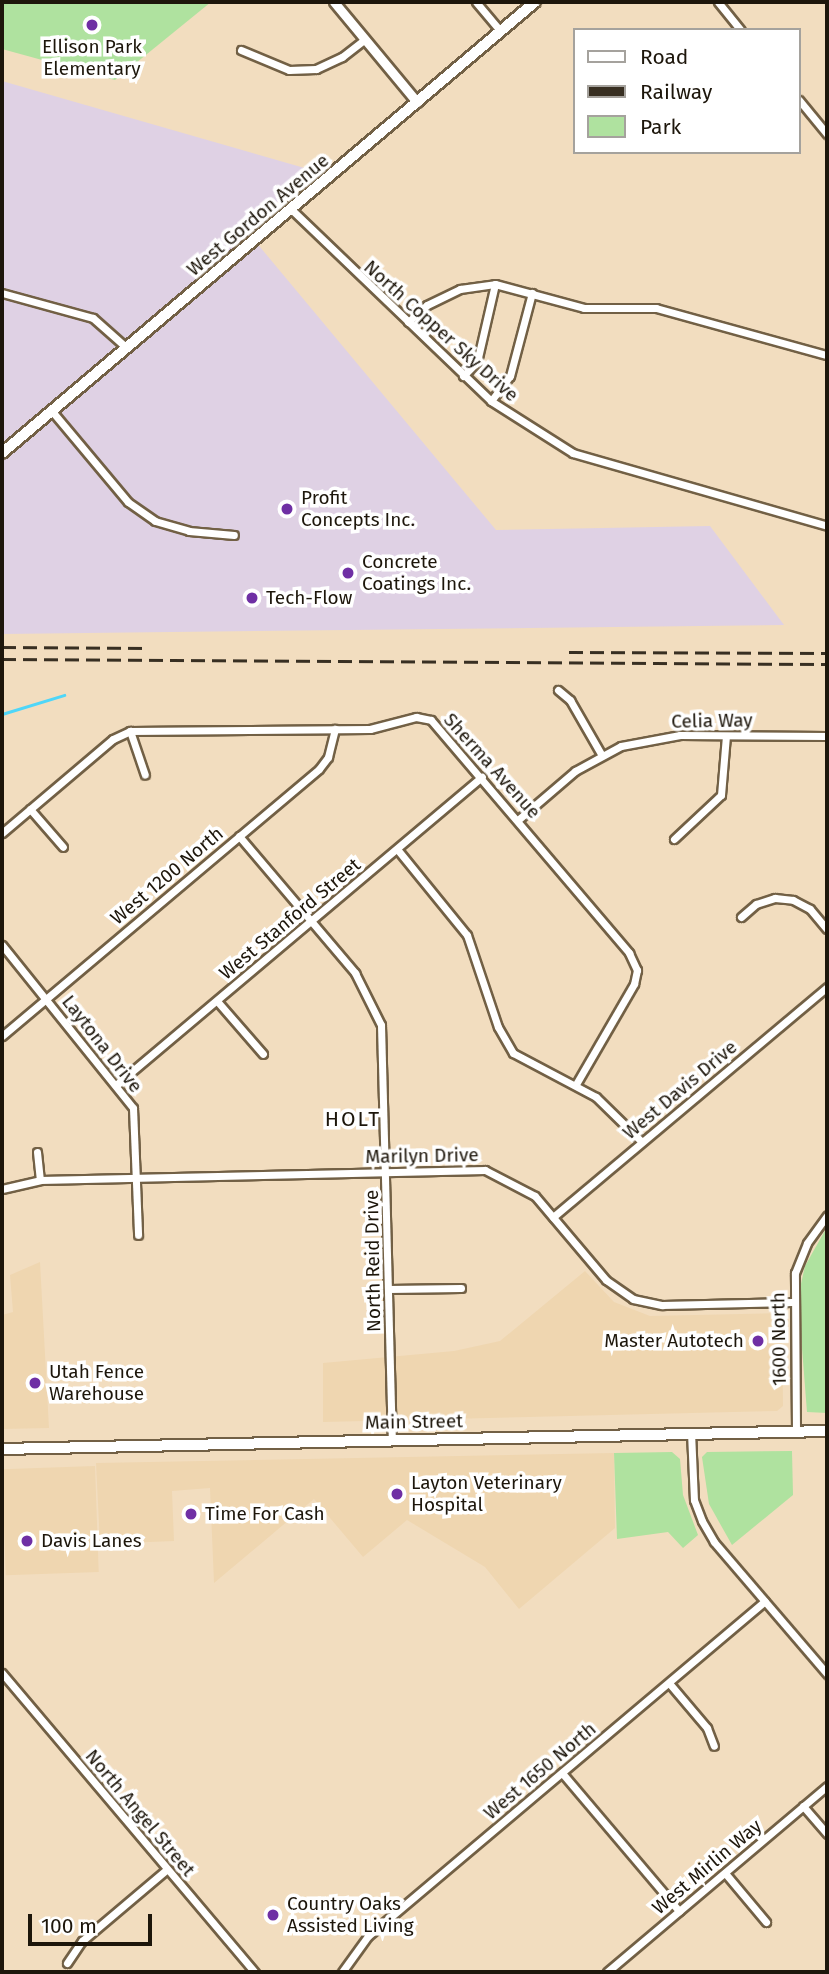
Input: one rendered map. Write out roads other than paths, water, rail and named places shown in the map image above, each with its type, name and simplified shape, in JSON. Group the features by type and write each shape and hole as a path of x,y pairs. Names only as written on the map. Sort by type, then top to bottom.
{"main road":[{"name":"West Gordon Avenue","path":"2,453 535,2"},
{"name":"Main Street","path":"2,1449 691,1432 827,1432"}],"street":[{"path":"334,2 417,102"},
{"path":"476,2 500,32"},
{"path":"718,2 739,28"},
{"path":"241,50 289,70 316,69 342,57 365,39"},
{"path":"801,102 827,134"},
{"name":"North Copper Sky Drive","path":"291,209 491,401 593,461 827,526"},
{"path":"408,322 426,305 460,289 495,284 584,308 656,308 827,355"},
{"path":"463,376 477,362 495,284"},
{"path":"2,293 93,318 127,348"},
{"path":"491,401 510,376 532,293"},
{"path":"51,410 120,494 155,521 189,531 234,535"},
{"path":"519,819 601,754 570,700 558,690"},
{"name":"Sherma Avenue","path":"130,731 335,729 388,727 416,717 431,720 519,819 629,953 637,970 634,984 576,1084"},
{"name":"West 1200 North","path":"2,1036 319,769 328,757 335,729"},
{"path":"2,833 130,731 145,775"},
{"path":"674,839 721,795 726,736"},
{"name":"Celia Way","path":"601,754 650,738 827,736"},
{"name":"West Stanford Street","path":"117,1084 482,777"},
{"path":"30,809 62,847"},
{"name":"North Reid Drive","path":"239,836 355,973 381,1025 387,1172 392,1440"},
{"path":"397,849 467,935 498,1027 513,1053 576,1084 614,1112 642,1142"},
{"path":"741,917 766,901 793,900 810,909 827,929"},
{"name":"Laytona Drive","path":"2,945 117,1084 133,1108 138,1235"},
{"name":"West Davis Drive","path":"553,1217 827,987"},
{"path":"217,1001 263,1054"},
{"path":"37,1152 40,1180"},
{"name":"Marilyn Drive","path":"2,1189 40,1180 485,1170 521,1185 553,1217 606,1280 633,1299 662,1305 792,1301"},
{"name":"1600 North","path":"796,1430 792,1301 800,1258 827,1215"},
{"path":"389,1289 461,1288"},
{"path":"691,1432 694,1500 714,1542 827,1674"},
{"name":"West 1650 North","path":"342,1972 368,1936 765,1601"},
{"name":"North Angel Street","path":"2,1673 255,1972"},
{"path":"669,1683 707,1728 714,1746"},
{"path":"562,1773 679,1911"},
{"name":"West Mirlin Way","path":"607,1972 827,1786"},
{"path":"803,1806 827,1834"},
{"path":"67,1963 82,1941 166,1870"},
{"path":"725,1873 766,1922"}],"waterway":[{"path":"2,714 64,695"}],"railway":[{"path":"2,647 149,648"},
{"path":"569,652 827,653"},
{"path":"2,659 827,664"}],"place":[{"name":"Ellison Park Elementary","path":"92,25"},
{"name":"Profit Concepts Inc.","path":"287,509"},
{"name":"Concrete Coatings Inc.","path":"348,573"},
{"name":"Tech-Flow","path":"252,598"},
{"name":"Master Autotech","path":"758,1341"},
{"name":"Utah Fence Warehouse","path":"35,1383"},
{"name":"Layton Veterinary Hospital","path":"397,1494"},
{"name":"Time For Cash","path":"191,1514"},
{"name":"Davis Lanes","path":"27,1541"},
{"name":"Country Oaks Assisted Living","path":"273,1915"}],"district":[{"name":"HOLT","path":"353,1119"}]}
